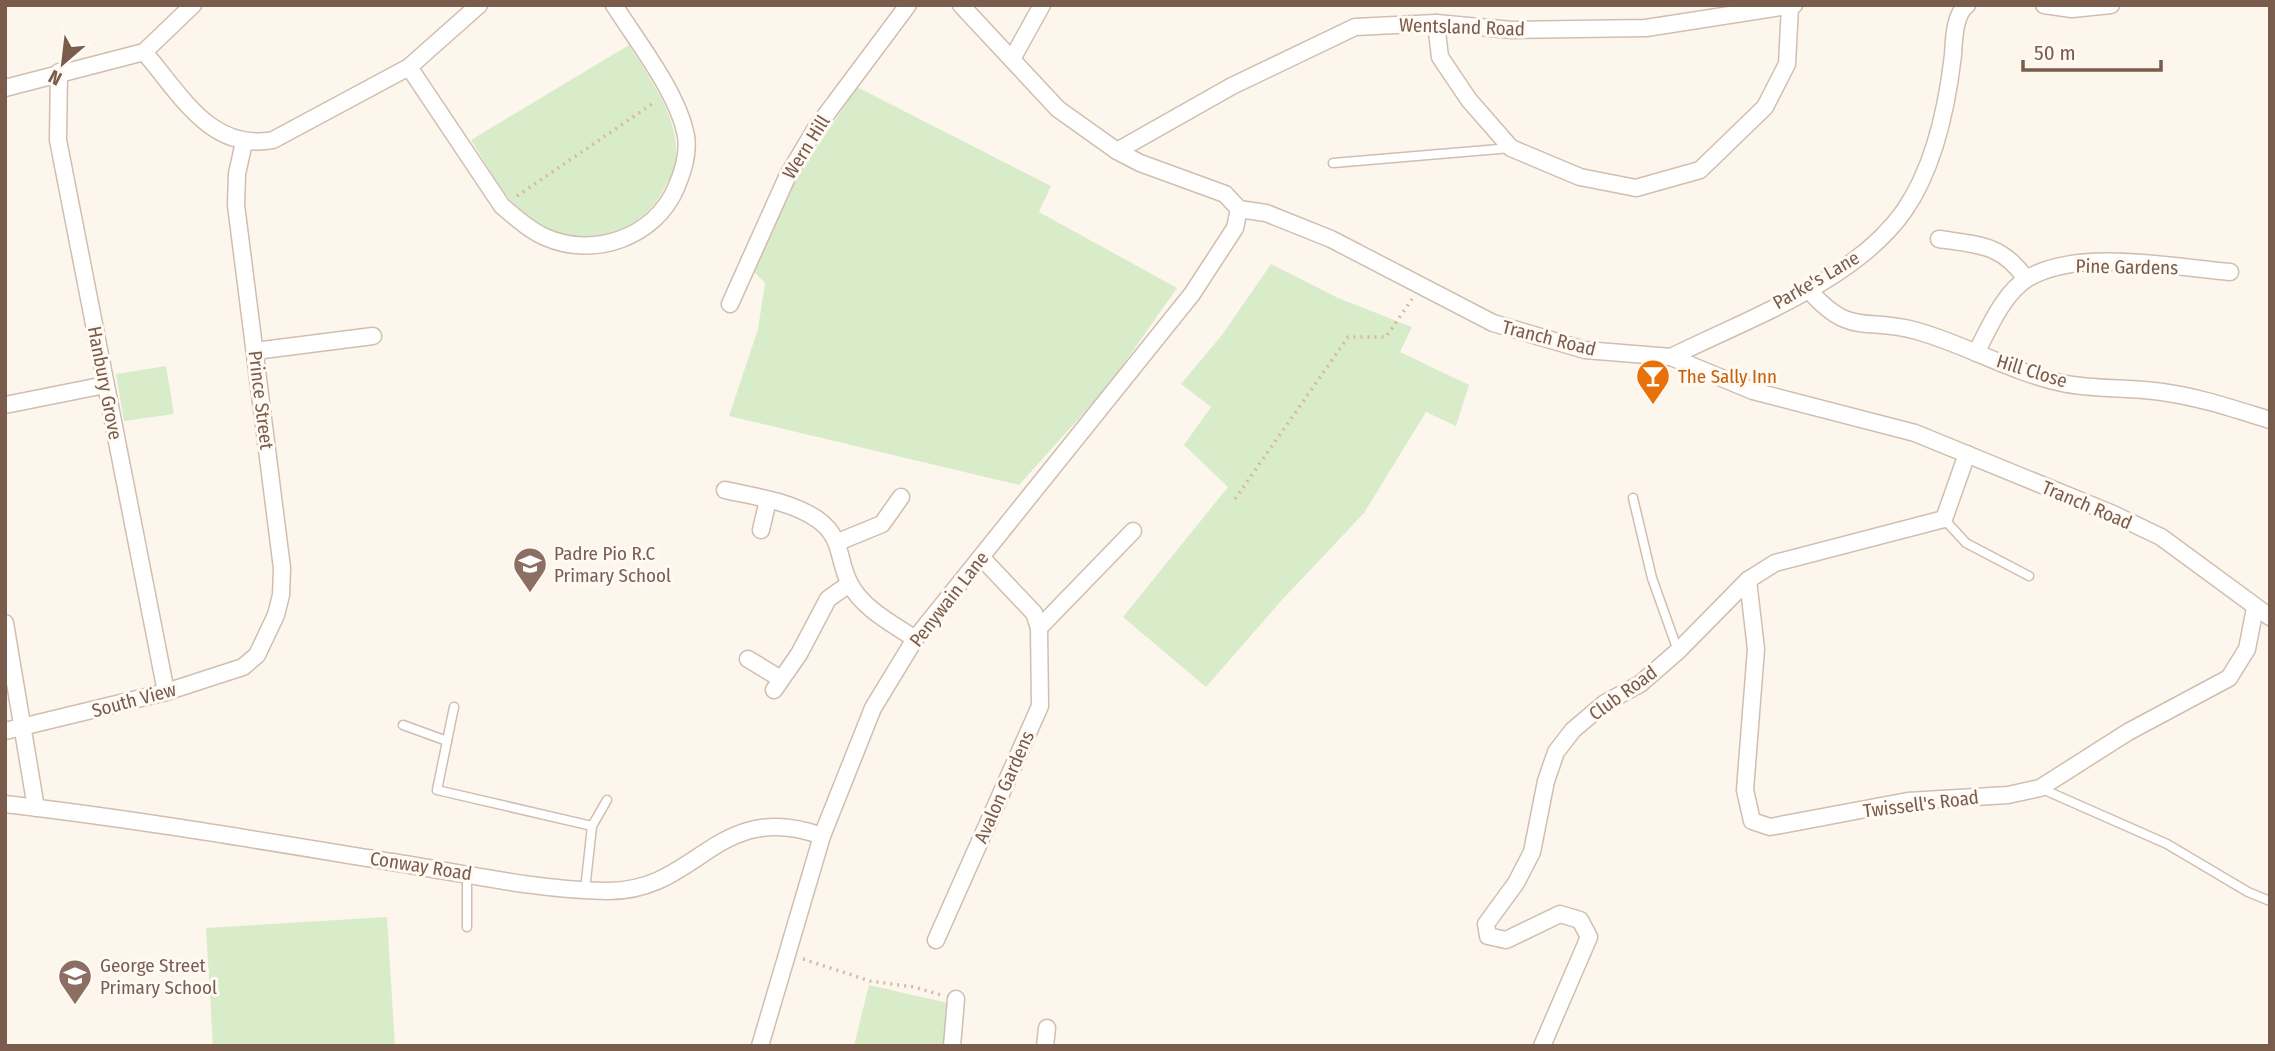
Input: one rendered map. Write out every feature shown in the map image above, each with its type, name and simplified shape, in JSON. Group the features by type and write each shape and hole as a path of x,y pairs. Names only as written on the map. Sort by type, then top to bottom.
{"street":[{"path":"5,88 144,52 193,5"},
{"path":"144,52 209,128 228,138 244,142 273,140 409,67 479,5"},
{"path":"409,67 502,206 522,223 547,238 573,244 606,244 633,237 654,220 671,199 684,170 687,139 680,112 614,5"},
{"name":"Wern Hill","path":"730,304 788,174 816,128 908,5"},
{"name":"Tranch Road","path":"961,5 1058,109 1117,151 1140,163 1225,194 1239,209 1266,213 1331,239 1493,323 1585,350 1671,357 1753,391 1915,433 2161,537 2270,617"},
{"path":"1012,60 1042,5"},
{"path":"2044,5 2072,9 2111,5"},
{"path":"1436,23 1440,57 1469,100 1511,148 1580,177 1636,188 1700,170 1765,107 1787,64 1792,6"},
{"name":"Wentsland Road","path":"1117,151 1232,86 1355,27 1436,23 1512,30 1646,27 1792,6"},
{"name":"Parke's Lane","path":"1671,357 1808,289 1880,241 1905,211 1927,170 1950,83 1956,26 1964,6"},
{"name":"Hanbury Grove","path":"59,72 58,140 166,692"},
{"name":"Prince Street","path":"244,142 237,174 236,205 282,568 281,594 276,615 257,655"},
{"name":"Penywain Lane","path":"760,1046 822,836 873,708 915,639 1192,294 1235,228 1239,209"},
{"path":"1939,239 1994,249 2013,260 2026,279"},
{"name":"Pine Gardens","path":"1976,353 2007,300 2026,279 2059,266 2093,262 2230,272"},
{"name":"Hill Close","path":"1808,289 1824,306 1844,319 1867,326 1916,330 2027,374 2065,384 2122,387 2188,396 2270,420"},
{"path":"255,351 373,336"},
{"path":"5,405 105,385"},
{"path":"1944,519 1967,454"},
{"path":"725,489 793,506 818,520 838,542 849,584 867,606 915,639"},
{"path":"838,542 882,524 901,497"},
{"path":"761,530 768,500"},
{"name":"Club Road","path":"1542,1046 1589,937 1580,920 1560,914 1506,940 1488,936 1486,925 1516,883 1532,852 1546,781 1556,752 1573,730 1605,703 1640,684 1678,651 1748,580 1775,563 1944,519"},
{"path":"981,557 1034,613 1039,628 1133,531"},
{"name":"Twissell's Road","path":"1748,580 1756,649 1745,790 1752,821 1770,827 1908,802 2008,796 2039,788 2128,732 2229,678 2247,649 2255,608"},
{"path":"748,659 778,684 799,654 828,599 849,584"},
{"path":"5,623 25,728 36,808"},
{"name":"Avalon Gardens","path":"936,940 1040,706 1039,628"},
{"name":"South View","path":"5,731 166,692 243,667 257,655"},
{"name":"Conway Road","path":"5,804 116,817 467,874 585,890 643,887 670,876 740,831 771,826 798,827 822,836"},
{"path":"952,1046 956,999"},
{"path":"1045,1046 1047,1028"}],"lane":[{"path":"1333,163 1511,148"},
{"path":"1633,498 1652,578 1678,651"},
{"path":"1944,519 1966,543 2029,576"},
{"path":"454,707 436,790 592,825"},
{"path":"403,725 447,741"},
{"path":"2039,788 2167,844 2248,892 2270,901"},
{"path":"585,890 592,825 607,800"},
{"path":"467,874 467,927"}],"path":[{"path":"502,206 669,93"},
{"path":"1235,499 1348,337 1387,337 1420,286"},
{"path":"786,953 870,981 914,987 956,999"}],"green space":[{"path":"629,45 662,99 668,114 676,145 676,164 672,173 655,203 641,217 624,228 585,238 564,236 545,230 527,218 511,201 471,140"},
{"path":"857,87 1051,186 1039,212 1177,288 1108,386 1019,485 729,416 758,329 765,283 753,271 793,183"},
{"path":"1271,264 1338,298 1412,327 1400,352 1469,385 1456,426 1426,412 1364,513 1280,602 1206,687 1123,617 1228,487 1184,445 1211,407 1181,384 1222,335"},
{"path":"166,366 174,414 124,421 116,374"},
{"path":"387,917 395,1046 213,1046 206,928"},
{"path":"869,985 948,1003 943,1046 854,1046"}],"place":[{"name":"The Sally Inn","path":"1653,406"},
{"name":"Padre Pio R.C Primary School","path":"530,594"},
{"name":"George Street Primary School","path":"75,1006"}]}
